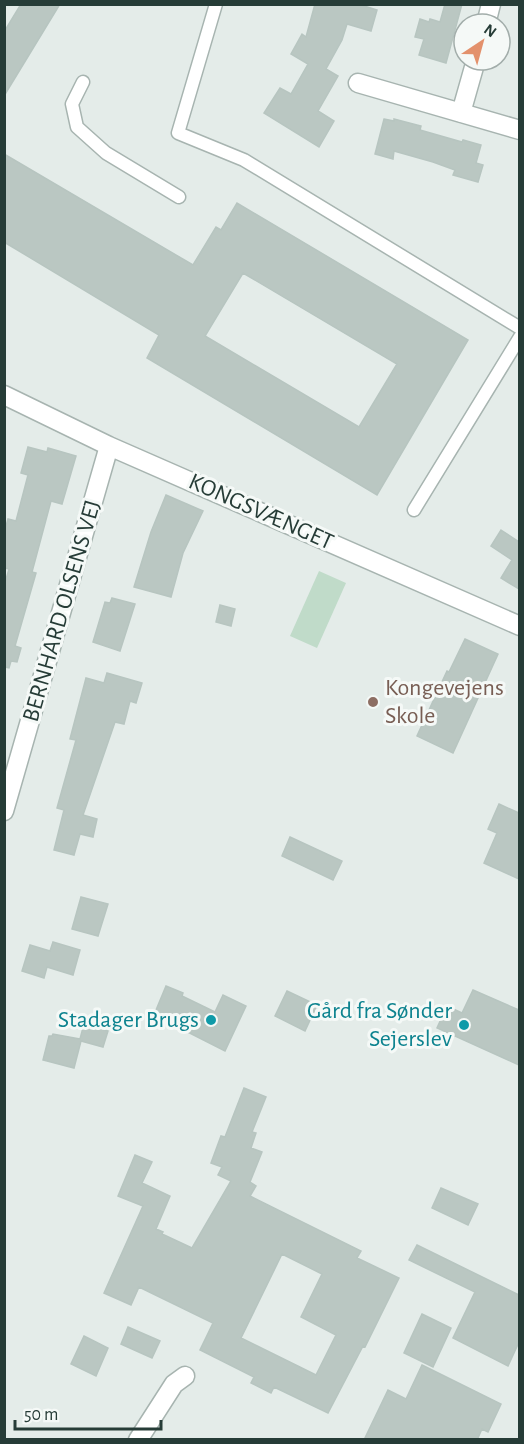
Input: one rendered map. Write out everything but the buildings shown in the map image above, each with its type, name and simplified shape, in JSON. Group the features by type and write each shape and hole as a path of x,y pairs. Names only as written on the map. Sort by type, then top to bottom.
{"street":[{"path":"461,113 473,72"},
{"path":"358,83 519,130"},
{"name":"KONGSVÆNGET","path":"4,395 109,446 519,626"},
{"name":"BERNHARD OLSENS VEJ","path":"4,811 109,446"},
{"path":"138,1440 174,1384 185,1376"}],"lane":[{"path":"216,4 178,133 244,160 519,328"},
{"path":"83,82 72,104 77,128 106,153 179,197"},
{"path":"414,510 519,337"}],"green space":[{"path":"319,571 346,583 317,648 290,636"}],"place":[{"name":"Kongevejens Skole","path":"373,702"},
{"name":"Stadager Brugs","path":"211,1020"},
{"name":"Gård fra Sønder Sejerslev","path":"464,1025"}]}
